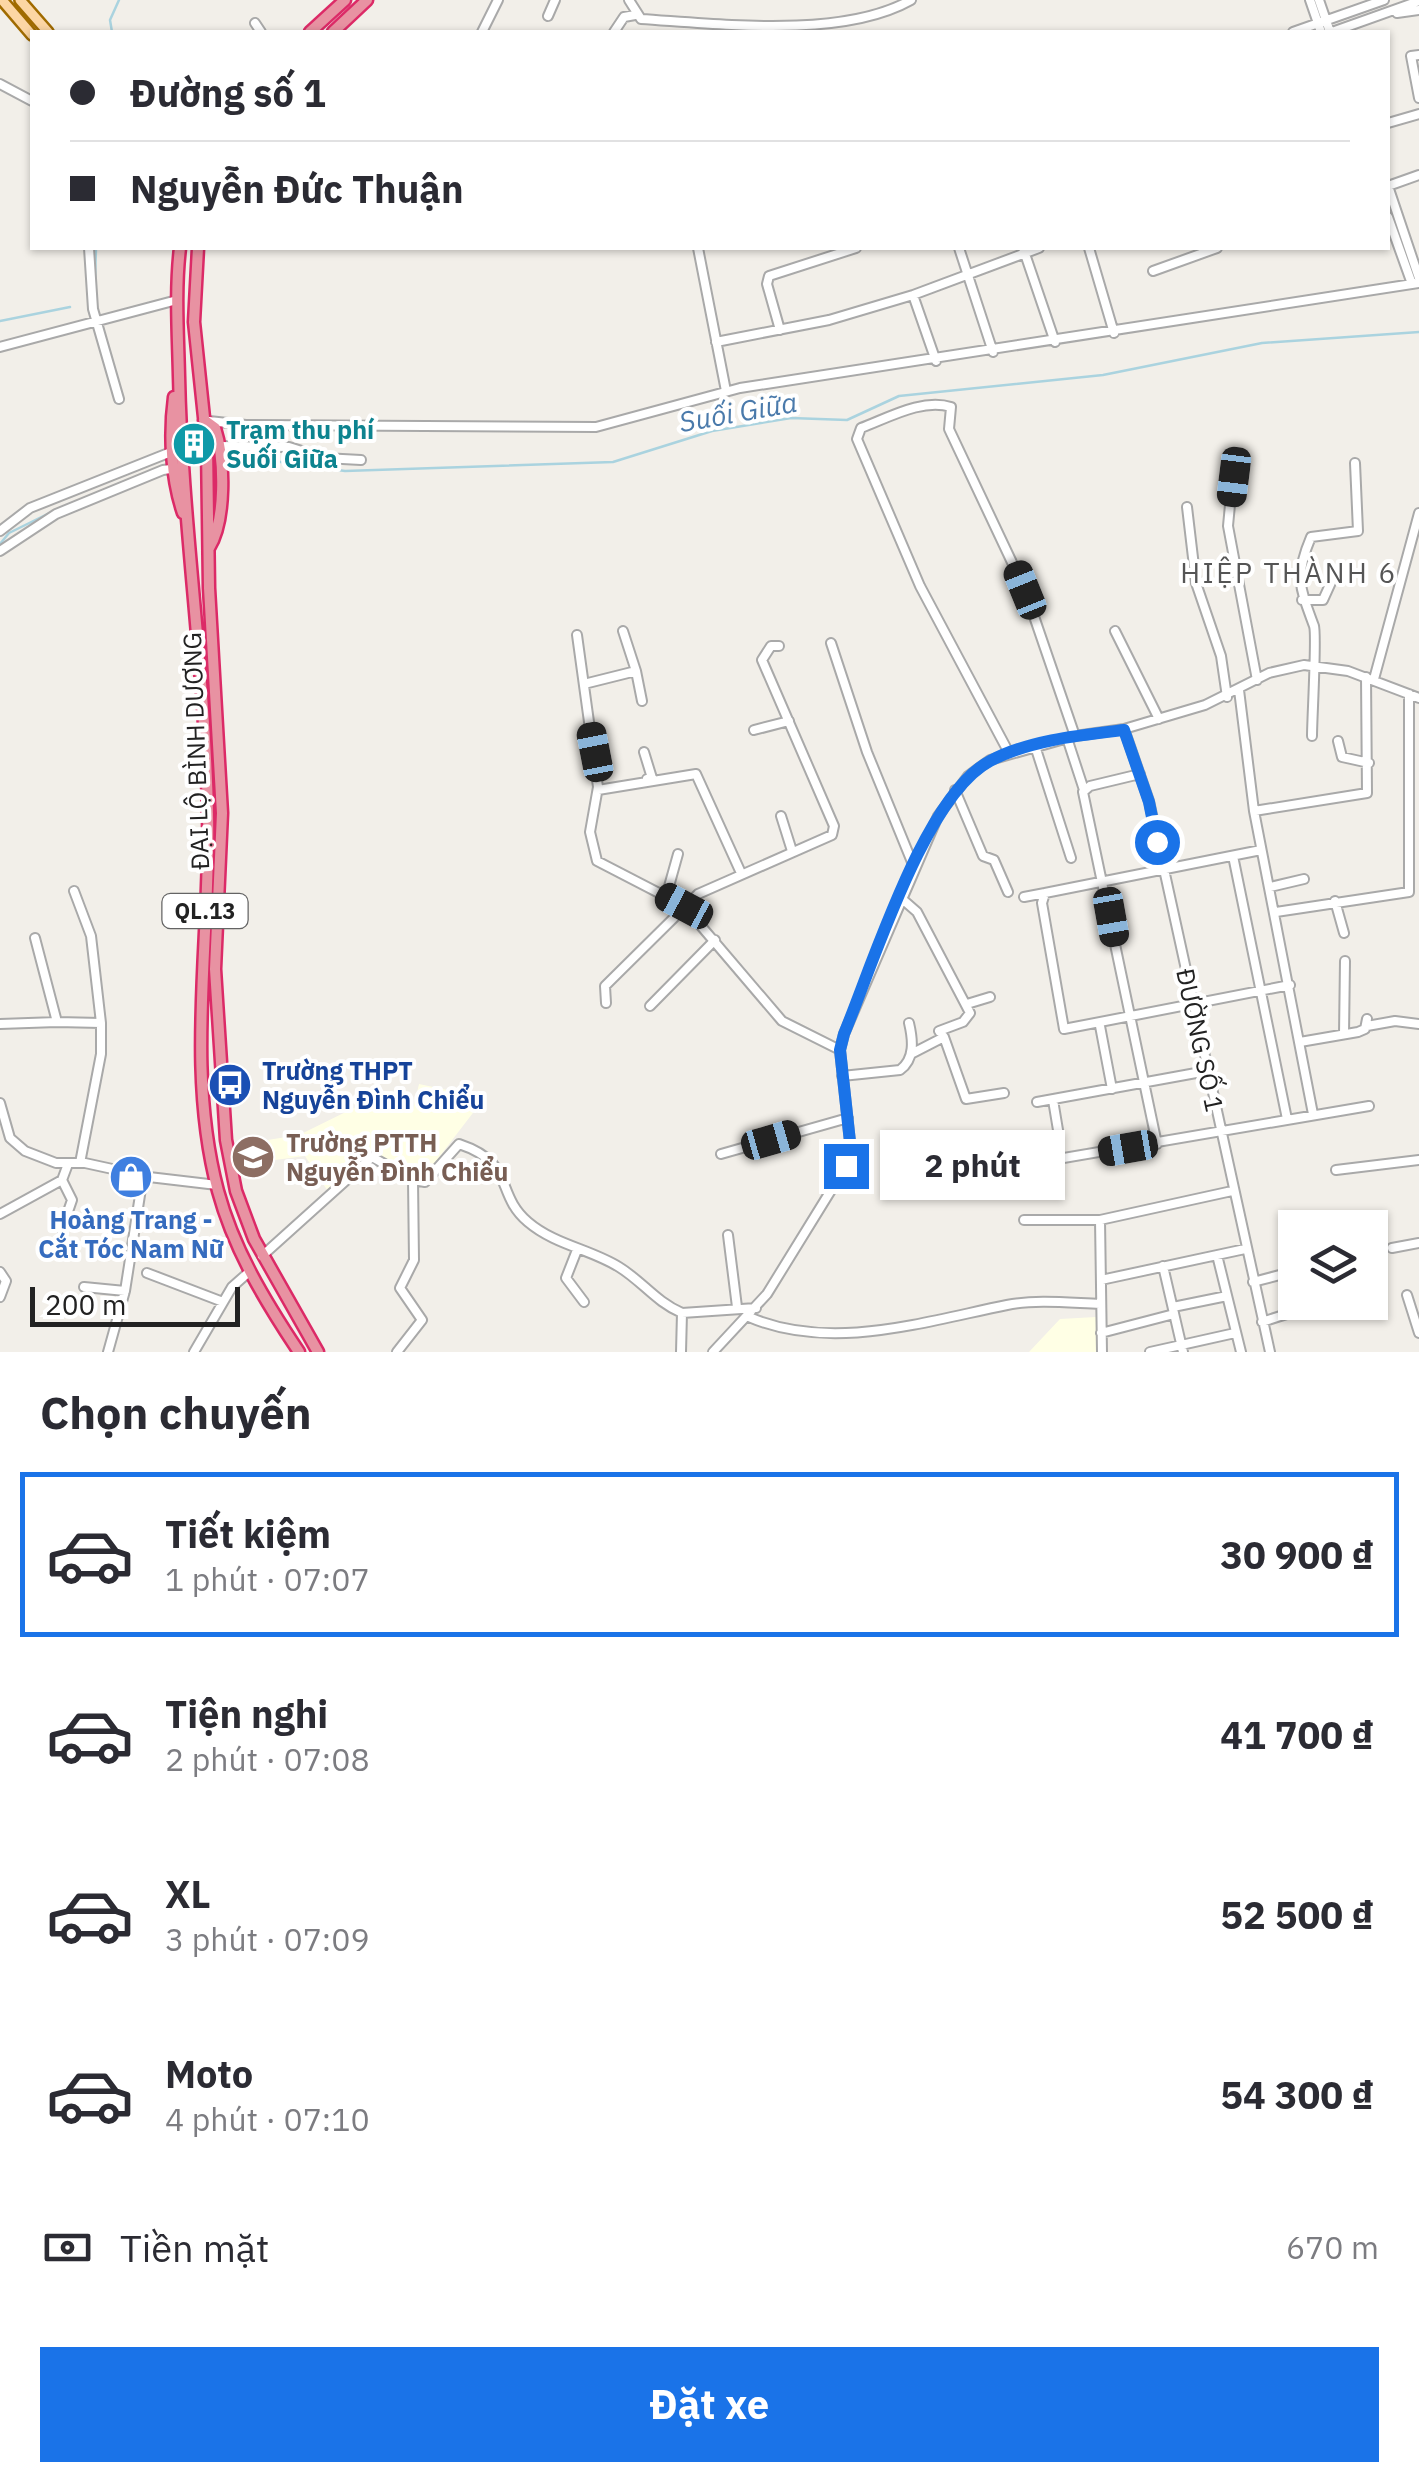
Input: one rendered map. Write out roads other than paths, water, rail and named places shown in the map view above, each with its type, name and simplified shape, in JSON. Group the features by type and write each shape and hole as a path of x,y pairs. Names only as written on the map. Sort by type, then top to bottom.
{"highway":[{"path":"312,30 345,0"},
{"path":"335,30 367,0"},
{"name":"ĐẠI LỘ BÌNH DƯƠNG","path":"178,250 177,450 188,531 208,816 201,964 206,1127 217,1186 249,1272 299,1352"},
{"name":"ĐẠI LỘ BÌNH DƯƠNG","path":"198,250 194,296 204,420 222,813 216,970 222,1098 236,1191 264,1260 318,1352"},
{"path":"177,300 194,296"},
{"path":"204,420 217,431 219,446 218,524 208,549"},
{"path":"249,1272 264,1260"}],"main road":[{"path":"2,0 30,33"},
{"path":"20,0 46,30"}],"street":[{"path":"483,30 498,0"},
{"path":"548,16 555,0"},
{"path":"630,0 634,15"},
{"path":"615,30 624,17 634,15 706,23 856,19 912,0"},
{"path":"1310,0 1321,25"},
{"path":"1319,0 1321,25"},
{"path":"1321,25 1384,0"},
{"path":"1337,30 1419,2"},
{"path":"1378,16 1419,10"},
{"path":"255,24 260,30"},
{"path":"1419,54 1411,56 1419,98"},
{"path":"0,84 30,100"},
{"path":"1390,122 1419,114"},
{"path":"1390,185 1419,175"},
{"path":"1390,193 1417,282"},
{"path":"1390,221 1417,282"},
{"path":"89,250 96,321 119,399"},
{"path":"698,250 726,391"},
{"path":"780,330 767,284 770,276 850,250"},
{"path":"961,250 993,352"},
{"path":"716,342 780,330 913,295 1024,250 1056,342"},
{"path":"1090,250 1114,333"},
{"path":"1153,271 1212,250"},
{"path":"204,420 246,425 585,428 628,421 726,391 1114,333 1417,282"},
{"path":"913,295 936,361"},
{"path":"0,347 177,300"},
{"path":"1009,753 920,586 857,439 861,428 898,413 939,404 950,407 949,428 1027,594 1084,790 1157,1144"},
{"path":"219,446 289,447 324,458 361,460"},
{"path":"0,531 30,508 177,450"},
{"path":"1234,462 1228,526 1257,680"},
{"path":"1312,736 1314,626 1302,600 1299,574 1310,538 1358,531 1354,463"},
{"path":"0,552 56,514 178,468"},
{"path":"1187,507 1196,583 1221,656 1227,696"},
{"path":"1254,810 1368,792 1370,678 1419,514"},
{"path":"1302,600 1323,600 1333,578"},
{"path":"623,631 642,701"},
{"path":"1116,631 1159,719"},
{"path":"577,635 598,788 590,832 597,861 684,906 782,1021 840,1050"},
{"path":"831,643 873,768 914,867"},
{"path":"606,1003 605,986 684,906 741,872 834,831 762,660 762,654 779,646"},
{"path":"712,1352 756,1308 838,1182 851,1151 840,1050 914,867 955,790 990,760 1071,737 1124,730 1227,696 1285,668 1312,664 1370,678 1414,696 1414,828 1409,892 1276,912"},
{"path":"584,684 636,670"},
{"path":"1239,690 1261,850 1314,1114"},
{"path":"754,730 789,721"},
{"name":"ĐƯỜNG SỐ 1","path":"1124,730 1140,774 1270,1352"},
{"path":"1338,741 1342,757 1369,762"},
{"path":"1035,746 1071,858"},
{"path":"598,788 652,778 644,752"},
{"path":"598,788 696,774 741,872"},
{"path":"1084,790 1140,774"},
{"path":"955,790 984,856 994,860 1008,892"},
{"path":"782,816 792,851"},
{"path":"1024,897 1044,898 1261,850"},
{"path":"666,897 678,854"},
{"path":"1233,856 1287,1119"},
{"path":"1270,887 1304,879"},
{"path":"74,891 91,936 101,1023 101,1054 80,1163"},
{"path":"900,898 917,912 970,1013 963,1022 939,1031"},
{"path":"1044,898 1064,1030 1100,1026 1290,985"},
{"path":"1335,901 1344,932"},
{"path":"35,938 57,1022"},
{"path":"650,1006 715,940"},
{"path":"1344,961 1344,1034"},
{"path":"967,1004 990,996"},
{"path":"0,1024 101,1023"},
{"path":"909,1023 911,1054"},
{"path":"1300,1042 1344,1034 1367,1023 1419,1024"},
{"path":"1100,1026 1112,1089"},
{"path":"842,1076 900,1070 911,1054 944,1037 966,1098 1004,1094"},
{"path":"1037,1102 1207,1071"},
{"path":"1053,1100 1058,1136"},
{"path":"0,1103 10,1138 40,1158 217,1186"},
{"path":"1005,1168 1369,1106"},
{"path":"721,1154 848,1118"},
{"path":"264,1260 372,1157 413,1180 425,1182 458,1144 476,1150 499,1167 522,1218 542,1234 620,1268 645,1292 682,1313 756,1308"},
{"path":"1336,1170 1419,1160"},
{"path":"0,1214 62,1180 68,1164"},
{"path":"108,1352 124,1291 143,1176"},
{"path":"62,1180 72,1200 62,1228"},
{"path":"402,1350 422,1320 400,1288 414,1260 413,1180"},
{"path":"1024,1220 1100,1220 1232,1191"},
{"path":"1100,1220 1102,1352"},
{"path":"728,1236 737,1307"},
{"path":"1392,1248 1419,1243"},
{"path":"1101,1280 1245,1249"},
{"path":"577,1250 566,1278 584,1302"},
{"path":"1217,1255 1241,1352"},
{"path":"1163,1266 1183,1349"},
{"path":"0,1272 6,1281 0,1297"},
{"path":"194,1352 223,1302 249,1272"},
{"path":"148,1273 223,1302"},
{"path":"1253,1282 1278,1275"},
{"path":"84,1287 124,1291"},
{"path":"1407,1295 1419,1333"},
{"path":"1102,1332 1227,1296"},
{"path":"749,1317 772,1330 812,1338 888,1334 1012,1304 1100,1304"},
{"path":"681,1352 682,1313"},
{"path":"1262,1322 1278,1317"},
{"path":"1150,1352 1183,1349 1236,1333"}],"waterway":[{"path":"112,30 110,20 119,0"},
{"path":"95,281 96,250"},
{"path":"0,321 70,307"},
{"name":"Suối Giữa","path":"238,456 345,471 613,462 712,431 791,418 847,420 899,396 1103,375 1262,343 1419,332"},
{"name":"Suối Giữa","path":"0,544 9,533 62,507"}],"place":[{"name":"Trạm thu phí Suối Giữa","path":"194,444"},
{"name":"Trường THPT Nguyễn Đình Chiểu","path":"230,1085"},
{"name":"Trường PTTH Nguyễn Đình Chiểu","path":"253,1157"},
{"name":"Hoàng Trang - Cắt Tóc Nam Nữ","path":"131,1177"}],"district":[{"name":"HIỆP THÀNH 6","path":"1289,573"}]}
